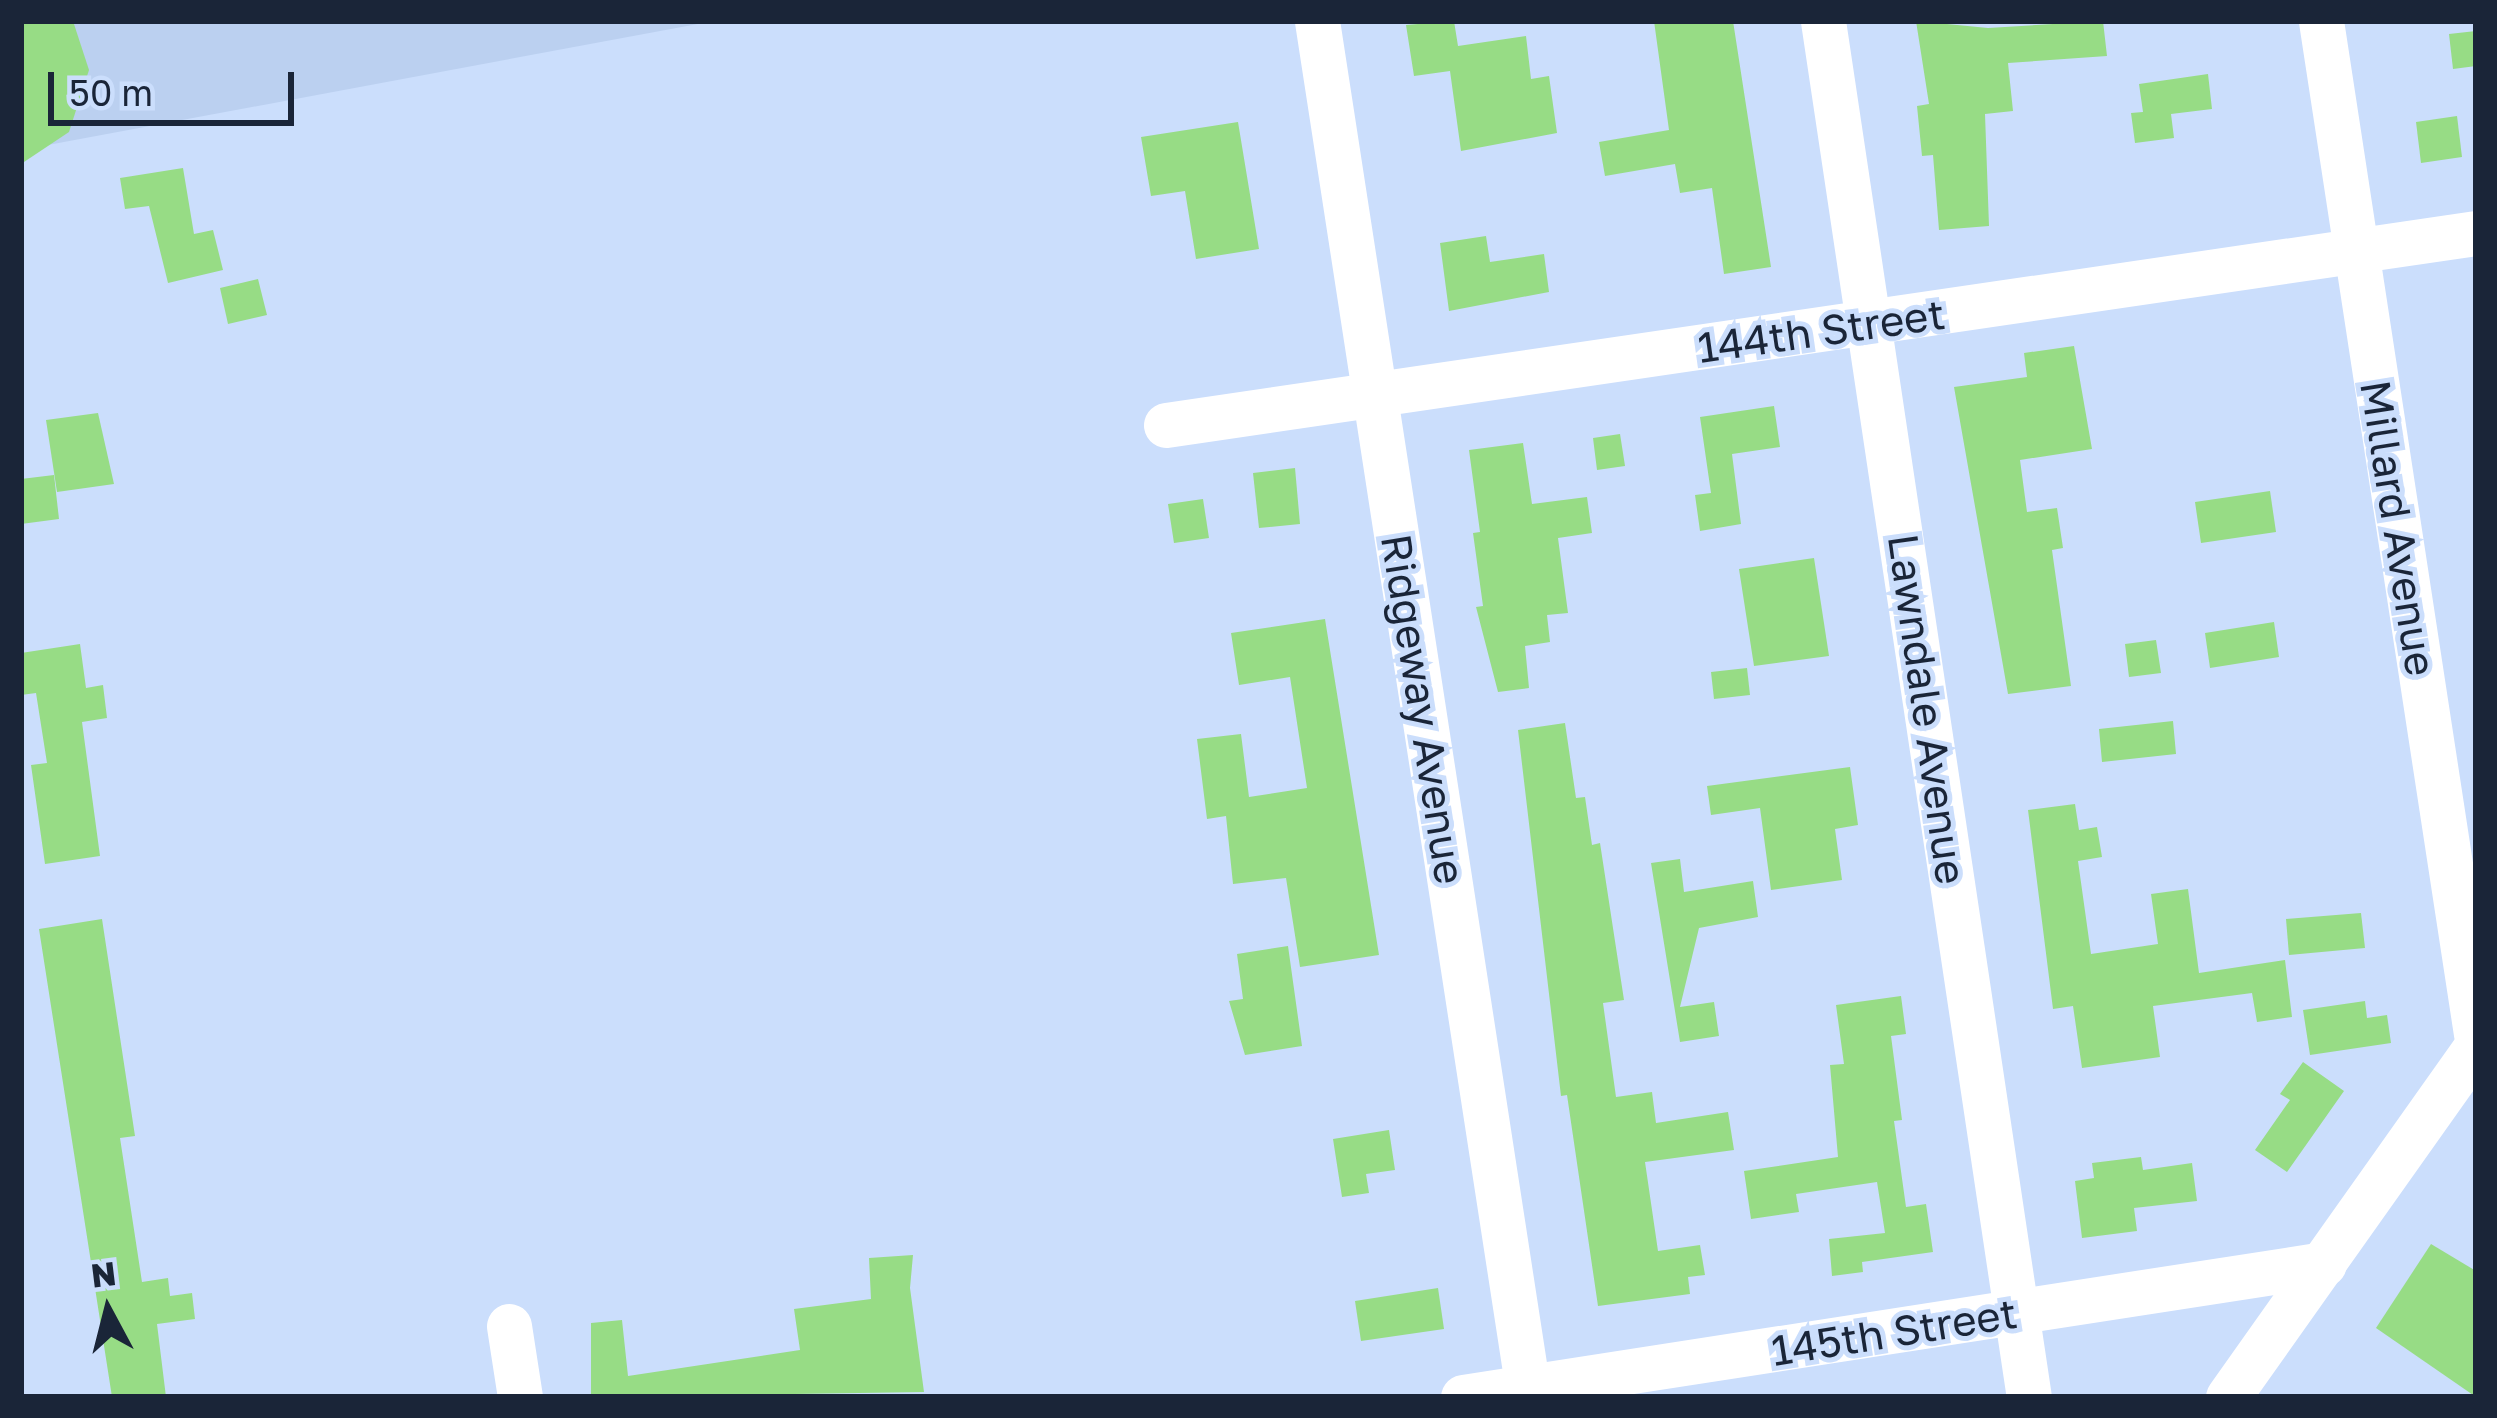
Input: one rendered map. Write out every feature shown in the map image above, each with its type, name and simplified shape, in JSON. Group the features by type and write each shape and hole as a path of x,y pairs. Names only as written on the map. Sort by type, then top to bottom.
{"street":[{"name":"Ridgeway Avenue","path":"1317,21 1529,1392"},
{"name":"Lawndale Avenue","path":"1823,21 1872,322 2029,1397"},
{"name":"Millard Avenue","path":"2321,21 2476,1034"},
{"name":"144th Street","path":"1166,425 2476,233"},
{"path":"2228,1397 2476,1047"},
{"name":"145th Street","path":"1463,1397 1529,1392 2324,1264"},
{"path":"509,1326 520,1397"}],"shaded area":[{"path":"21,21 714,21 21,150"}],"building":[{"path":"21,21 73,21 89,70 69,132 21,164"},
{"path":"1454,21 1458,46 1526,36 1531,79 1549,76 1557,133 1461,151 1450,71 1414,76 1406,25"},
{"path":"1654,21 1733,21 1771,267 1724,274 1712,188 1680,193 1675,164 1605,176 1599,142 1669,130"},
{"path":"1916,21 1988,28 2103,21 2107,56 2008,63 2013,111 1985,114 1989,226 1939,230 1933,155 1922,156 1917,106 1929,104"},
{"path":"2476,31 2476,66 2453,69 2449,34"},
{"path":"2208,74 2212,109 2171,114 2174,138 2135,143 2131,113 2143,112 2139,84"},
{"path":"2457,116 2462,157 2421,163 2416,122"},
{"path":"1238,122 1259,249 1196,259 1185,191 1151,196 1141,137"},
{"path":"183,168 194,234 213,230 223,270 168,283 149,206 125,209 120,178"},
{"path":"1486,236 1490,262 1544,254 1549,292 1449,311 1440,243"},
{"path":"258,279 267,315 228,324 220,288"},
{"path":"2074,346 2092,449 2020,460 2027,512 2057,508 2063,548 2052,550 2071,686 2008,694 1954,387 2027,377 2024,353"},
{"path":"1774,406 1780,447 1732,454 1741,524 1700,531 1695,495 1711,493 1700,417"},
{"path":"98,413 114,484 57,492 46,420"},
{"path":"1620,434 1625,466 1597,470 1593,438"},
{"path":"1523,443 1532,504 1587,497 1592,533 1558,538 1568,613 1547,615 1550,642 1525,646 1529,688 1498,692 1476,607 1483,606 1473,533 1480,532 1469,450"},
{"path":"1295,468 1300,524 1259,528 1253,473"},
{"path":"54,475 59,519 21,524 21,479"},
{"path":"2270,491 2276,532 2201,543 2195,502"},
{"path":"1203,499 1209,538 1174,543 1168,504"},
{"path":"1814,558 1829,656 1754,666 1739,569"},
{"path":"1325,619 1379,955 1300,967 1286,878 1233,884 1226,816 1207,819 1197,739 1241,734 1249,797 1307,788 1290,677 1239,685 1231,633"},
{"path":"2274,622 2279,657 2210,668 2205,633"},
{"path":"2156,640 2161,673 2129,677 2125,644"},
{"path":"80,644 86,688 103,685 107,718 82,722 100,856 45,864 31,765 47,763 36,693 21,695 21,653"},
{"path":"1747,668 1750,695 1714,699 1711,672"},
{"path":"2173,721 2176,754 2102,762 2099,729"},
{"path":"1565,723 1576,798 1585,797 1592,845 1600,843 1624,1000 1603,1003 1616,1097 1652,1092 1656,1123 1728,1112 1734,1150 1645,1162 1658,1251 1700,1245 1705,1275 1688,1277 1690,1294 1598,1306 1567,1095 1561,1096 1518,730"},
{"path":"1850,767 1858,825 1835,829 1842,880 1771,890 1760,808 1711,815 1707,786"},
{"path":"2075,804 2079,830 2097,827 2102,857 2078,861 2091,954 2158,944 2151,894 2188,889 2199,973 2285,960 2292,1017 2257,1022 2252,993 2153,1006 2160,1057 2082,1068 2073,1006 2053,1009 2028,810"},
{"path":"1680,859 1684,892 1753,881 1758,917 1699,928 1680,1007 1714,1002 1719,1036 1680,1042 1651,863"},
{"path":"2361,913 2365,948 2289,955 2286,919"},
{"path":"102,919 135,1136 120,1138 142,1282 168,1278 170,1296 192,1293 195,1319 157,1324 166,1397 112,1397 39,929"},
{"path":"1288,946 1302,1046 1245,1055 1229,1001 1243,999 1237,954"},
{"path":"1901,996 1906,1034 1891,1036 1902,1120 1894,1121 1906,1207 1926,1204 1933,1252 1862,1262 1863,1272 1832,1276 1829,1239 1885,1233 1877,1182 1796,1194 1799,1212 1751,1219 1744,1171 1838,1157 1830,1065 1844,1064 1836,1005"},
{"path":"2365,1001 2367,1018 2387,1015 2391,1043 2310,1055 2303,1010"},
{"path":"2303,1062 2344,1091 2287,1172 2255,1150 2290,1100 2280,1094"},
{"path":"1389,1130 1395,1170 1366,1174 1369,1193 1342,1197 1333,1139"},
{"path":"2141,1157 2143,1170 2192,1163 2197,1201 2134,1208 2137,1231 2082,1238 2075,1181 2094,1178 2092,1163"},
{"path":"2431,1244 2476,1271 2476,1397 2376,1328"},
{"path":"913,1255 910,1288 924,1392 591,1397 591,1323 622,1320 628,1376 800,1350 794,1309 871,1299 869,1258"},
{"path":"1438,1288 1444,1329 1361,1341 1355,1301"}]}
